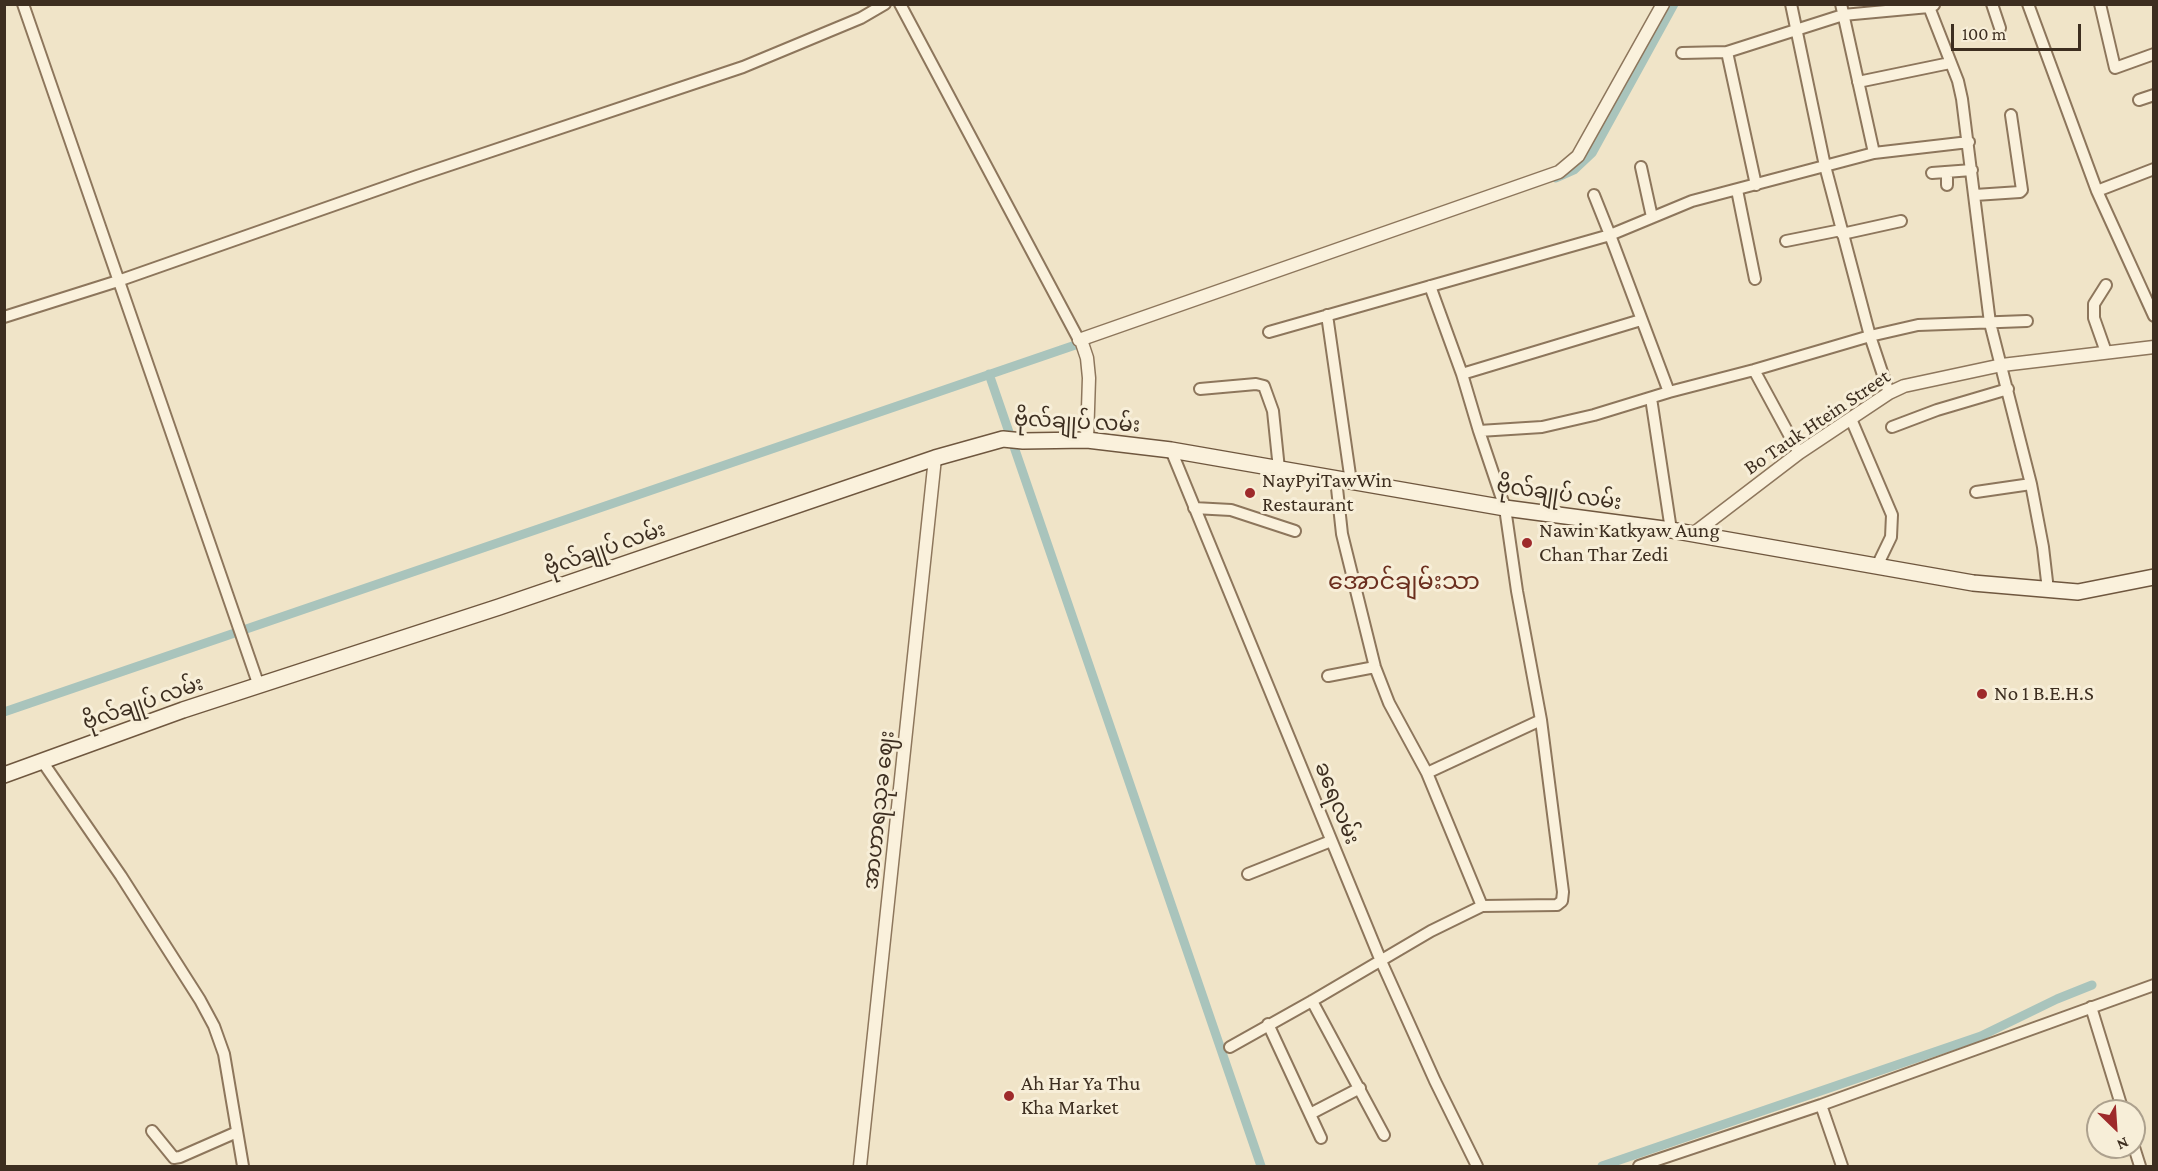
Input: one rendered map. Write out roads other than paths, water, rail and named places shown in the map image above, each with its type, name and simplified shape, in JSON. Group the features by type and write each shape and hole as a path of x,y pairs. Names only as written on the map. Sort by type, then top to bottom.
{"main road":[{"name":"ဗိုလ်ချုပ် လမ်း","path":"4,775 183,710 499,607 935,458 1003,439 1087,440 1171,450 1506,508 1671,530 1973,583 2078,592 2154,576"}],"street":[{"path":"23,4 259,686"},
{"path":"4,317 118,281 428,172 743,67 861,18 885,4"},
{"path":"900,4 1081,342 1089,378 1087,440"},
{"path":"1081,342 1559,172 1578,156 1663,4"},
{"path":"1791,4 1824,166 1870,336 1889,393"},
{"path":"1992,4 2000,28"},
{"path":"2028,4 2097,191 2154,316"},
{"path":"2100,4 2115,68 2154,54"},
{"path":"1682,53 1727,51 1797,31 1842,10 1932,6 1958,81 1969,142 1990,323 2031,484 2043,547 2048,591"},
{"path":"1842,10 1874,153"},
{"path":"1727,51 1756,185"},
{"path":"1858,82 1950,63"},
{"path":"2139,100 2154,95"},
{"path":"1975,195 2022,190 2011,115"},
{"path":"1269,332 1610,235 1692,201 1874,153 1969,142"},
{"path":"1641,167 1652,217"},
{"path":"1932,173 1972,170"},
{"path":"2097,191 2151,170 2154,182"},
{"path":"1947,172 1947,185"},
{"path":"1737,190 1755,279"},
{"path":"1594,195 1669,392"},
{"path":"1786,242 1901,221"},
{"path":"2106,285 2094,304 2094,318 2106,352"},
{"path":"1230,1047 1431,931 1482,906 1557,905 1562,901 1563,892 1540,720 1517,591 1506,508 1430,286"},
{"path":"1327,315 1343,480 1342,534 1375,667 1389,703 1427,773 1482,906"},
{"path":"1462,374 1641,320"},
{"path":"1479,431 1542,427 1870,336 1918,325 2027,321"},
{"name":"Bo Tauk Htein Street","path":"1693,534 1799,453 1889,393 1904,386 2002,365 2154,347"},
{"path":"1754,370 1799,453"},
{"path":"1200,389 1256,384 1264,386 1273,411 1279,469"},
{"path":"1892,428 1937,410 2008,388"},
{"path":"1651,398 1671,530"},
{"path":"1851,418 1892,515 1891,537 1877,566"},
{"name":"ခရေလမ်း","path":"1171,450 1381,961 1477,1167"},
{"name":"အာဟာရသုခ ဈေး","path":"861,1167 935,458"},
{"path":"1976,492 2031,484"},
{"path":"1194,508 1231,510 1295,531"},
{"path":"1328,676 1375,667"},
{"path":"1427,773 1540,720"},
{"path":"42,761 121,876 214,1026 224,1054 243,1167"},
{"path":"1248,874 1331,841"},
{"path":"1639,1167 1821,1105 2154,985"},
{"path":"1312,1001 1384,1135"},
{"path":"2091,1007 2119,1099"},
{"path":"1268,1024 1321,1138"},
{"path":"1310,1114 1360,1088"},
{"path":"1821,1105 1842,1167"},
{"path":"153,1131 174,1158 237,1132"}],"waterway":[{"path":"1556,178 1574,170 1592,153 1674,4"},
{"path":"4,712 1087,341"},
{"path":"989,374 1261,1166"},
{"path":"1602,1166 1981,1036 2057,999 2092,985"}],"place":[{"name":"NayPyiTawWin Restaurant","path":"1250,493"},
{"name":"Nawin Katkyaw Aung Chan Thar Zedi","path":"1527,543"},
{"name":"No 1 B.E.H.S","path":"1982,694"},
{"name":"Ah Har Ya Thu Kha Market","path":"1009,1096"}],"district":[{"name":"အောင်ချမ်းသာ","path":"1404,582"}]}
